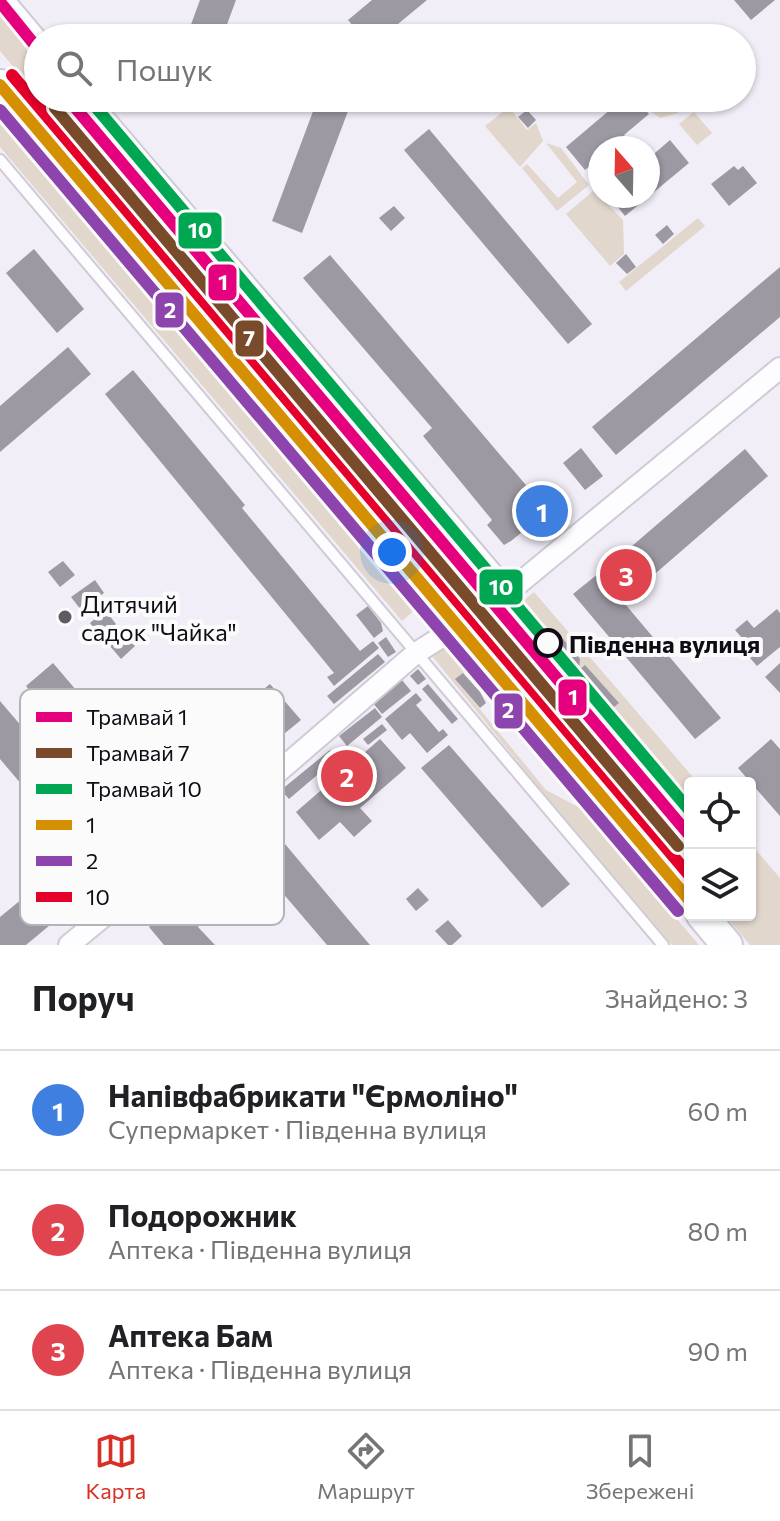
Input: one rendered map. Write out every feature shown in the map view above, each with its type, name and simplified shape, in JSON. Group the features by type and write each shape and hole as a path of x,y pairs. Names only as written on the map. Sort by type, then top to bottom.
{"main road":[{"path":"0,85 684,894"},
{"path":"707,921 727,945"}],"street":[{"path":"284,767 416,653 494,604 780,368"},
{"path":"69,945 93,925"}],"lane":[{"path":"10,0 30,24"},
{"path":"105,112 512,589"},
{"path":"0,160 663,945"}],"shaded area":[{"path":"0,0 10,0 28,24 24,24 24,79 0,51"},
{"path":"52,112 104,112 500,587 478,602 462,602"},
{"path":"503,112 513,112 527,130 536,123 543,141 520,167 485,126"},
{"path":"652,112 679,112 678,113 660,118"},
{"path":"694,112 712,133 697,145 679,124"},
{"path":"0,116 416,609 402,621 0,147"},
{"path":"546,143 561,148 588,184 557,211 522,168 527,164 558,198 577,182"},
{"path":"588,195 588,208 612,208 623,220 624,254 610,266 566,214"},
{"path":"698,218 705,226 626,291 619,282"},
{"path":"534,592 693,777 684,777 684,867 494,641 494,626"},
{"path":"446,643 468,669 456,680 546,790 586,811 699,945 672,945 543,793 428,651"},
{"path":"756,850 780,878 780,945 750,945 730,921 756,921"}],"building":[{"path":"200,0 236,0 227,24 191,24"},
{"path":"372,0 427,0 398,24 351,24 348,20"},
{"path":"734,0 775,0 751,20"},
{"path":"313,112 348,112 302,233 272,221"},
{"path":"529,112 536,120 528,128 518,117"},
{"path":"607,112 647,112 649,114 625,136 588,136 588,167 585,170 566,147"},
{"path":"429,129 592,324 568,344 404,150"},
{"path":"670,140 689,163 660,187 660,149"},
{"path":"734,166 738,170 743,166 757,183 729,206 711,184"},
{"path":"394,206 405,218 391,231 379,218"},
{"path":"619,208 635,208 625,216"},
{"path":"667,225 674,234 663,244 655,235"},
{"path":"34,249 84,309 57,333 6,273"},
{"path":"626,254 636,267 627,274 616,263"},
{"path":"330,255 548,511 511,541 504,545 487,525 492,520 423,436 432,428 303,278"},
{"path":"780,267 780,317 616,455 592,427"},
{"path":"68,347 91,374 0,452 0,406"},
{"path":"133,370 360,651 373,641 379,648 334,686 327,677 334,673 105,394"},
{"path":"581,448 603,476 585,490 563,463"},
{"path":"745,449 768,476 649,579 625,552"},
{"path":"63,561 75,575 60,587 48,572"},
{"path":"599,573 721,718 695,739 573,594"},
{"path":"95,580 104,593 81,610 71,597"},
{"path":"368,606 381,623 383,631 374,638 356,615"},
{"path":"777,609 780,613 780,647 757,666 736,642 742,638 735,630 747,620 754,628"},
{"path":"105,610 116,624 100,636 90,623"},
{"path":"548,631 557,632 580,659 579,670 568,668 547,641"},
{"path":"125,634 135,646 121,659 110,646"},
{"path":"386,637 396,652 388,657 378,643"},
{"path":"378,654 385,662 334,704 327,696"},
{"path":"53,663 75,689 28,689 26,686"},
{"path":"780,663 780,693 765,677"},
{"path":"585,665 619,703 609,711 574,674"},
{"path":"418,669 426,679 418,685 410,676"},
{"path":"463,673 486,703 480,708 455,679"},
{"path":"402,680 411,691 382,714 373,703"},
{"path":"428,684 458,719 452,724 422,689"},
{"path":"416,693 422,700 416,705 439,732 443,729 448,735 427,753 410,733 402,740 385,719"},
{"path":"284,700 301,720 284,734"},
{"path":"0,701 20,724 20,783 0,759"},
{"path":"375,708 382,717 347,746 339,736"},
{"path":"382,724 387,730 368,745 363,739"},
{"path":"380,739 406,768 360,808 372,821 354,837 340,822 319,840 296,812"},
{"path":"771,739 780,749 780,816 756,789 756,777 746,777 738,768"},
{"path":"449,745 570,884 542,908 421,768"},
{"path":"330,750 337,758 289,799 284,788"},
{"path":"284,843 370,945 327,945 284,895"},
{"path":"418,888 429,900 416,911 406,899"},
{"path":"20,901 20,925 50,925 26,945 0,945 0,917"},
{"path":"448,920 462,936 452,945 448,945 435,931"},
{"path":"200,925 198,927 215,945 164,945 149,927"}],"tram line":[{"name":"1","path":"0,2 24,32"},
{"name":"7","path":"58,112 678,846"},
{"name":"1","path":"79,112 684,829"},
{"name":"10","path":"100,112 684,804"}],"transit line":[{"name":"10","path":"12,75 24,89"},
{"name":"1","path":"0,85 684,894"},
{"name":"2","path":"0,110 678,911"},
{"name":"10","path":"43,112 684,869"}],"place":[{"name":"Напівфабрикати \"Єрмоліно\"","path":"542,511"},
{"name":"Аптека Бам","path":"626,575"},
{"name":"Дитячий садок \"Чайка\"","path":"65,617"},
{"name":"Південна вулиця","path":"548,643"},
{"name":"Подорожник","path":"347,776"}]}
